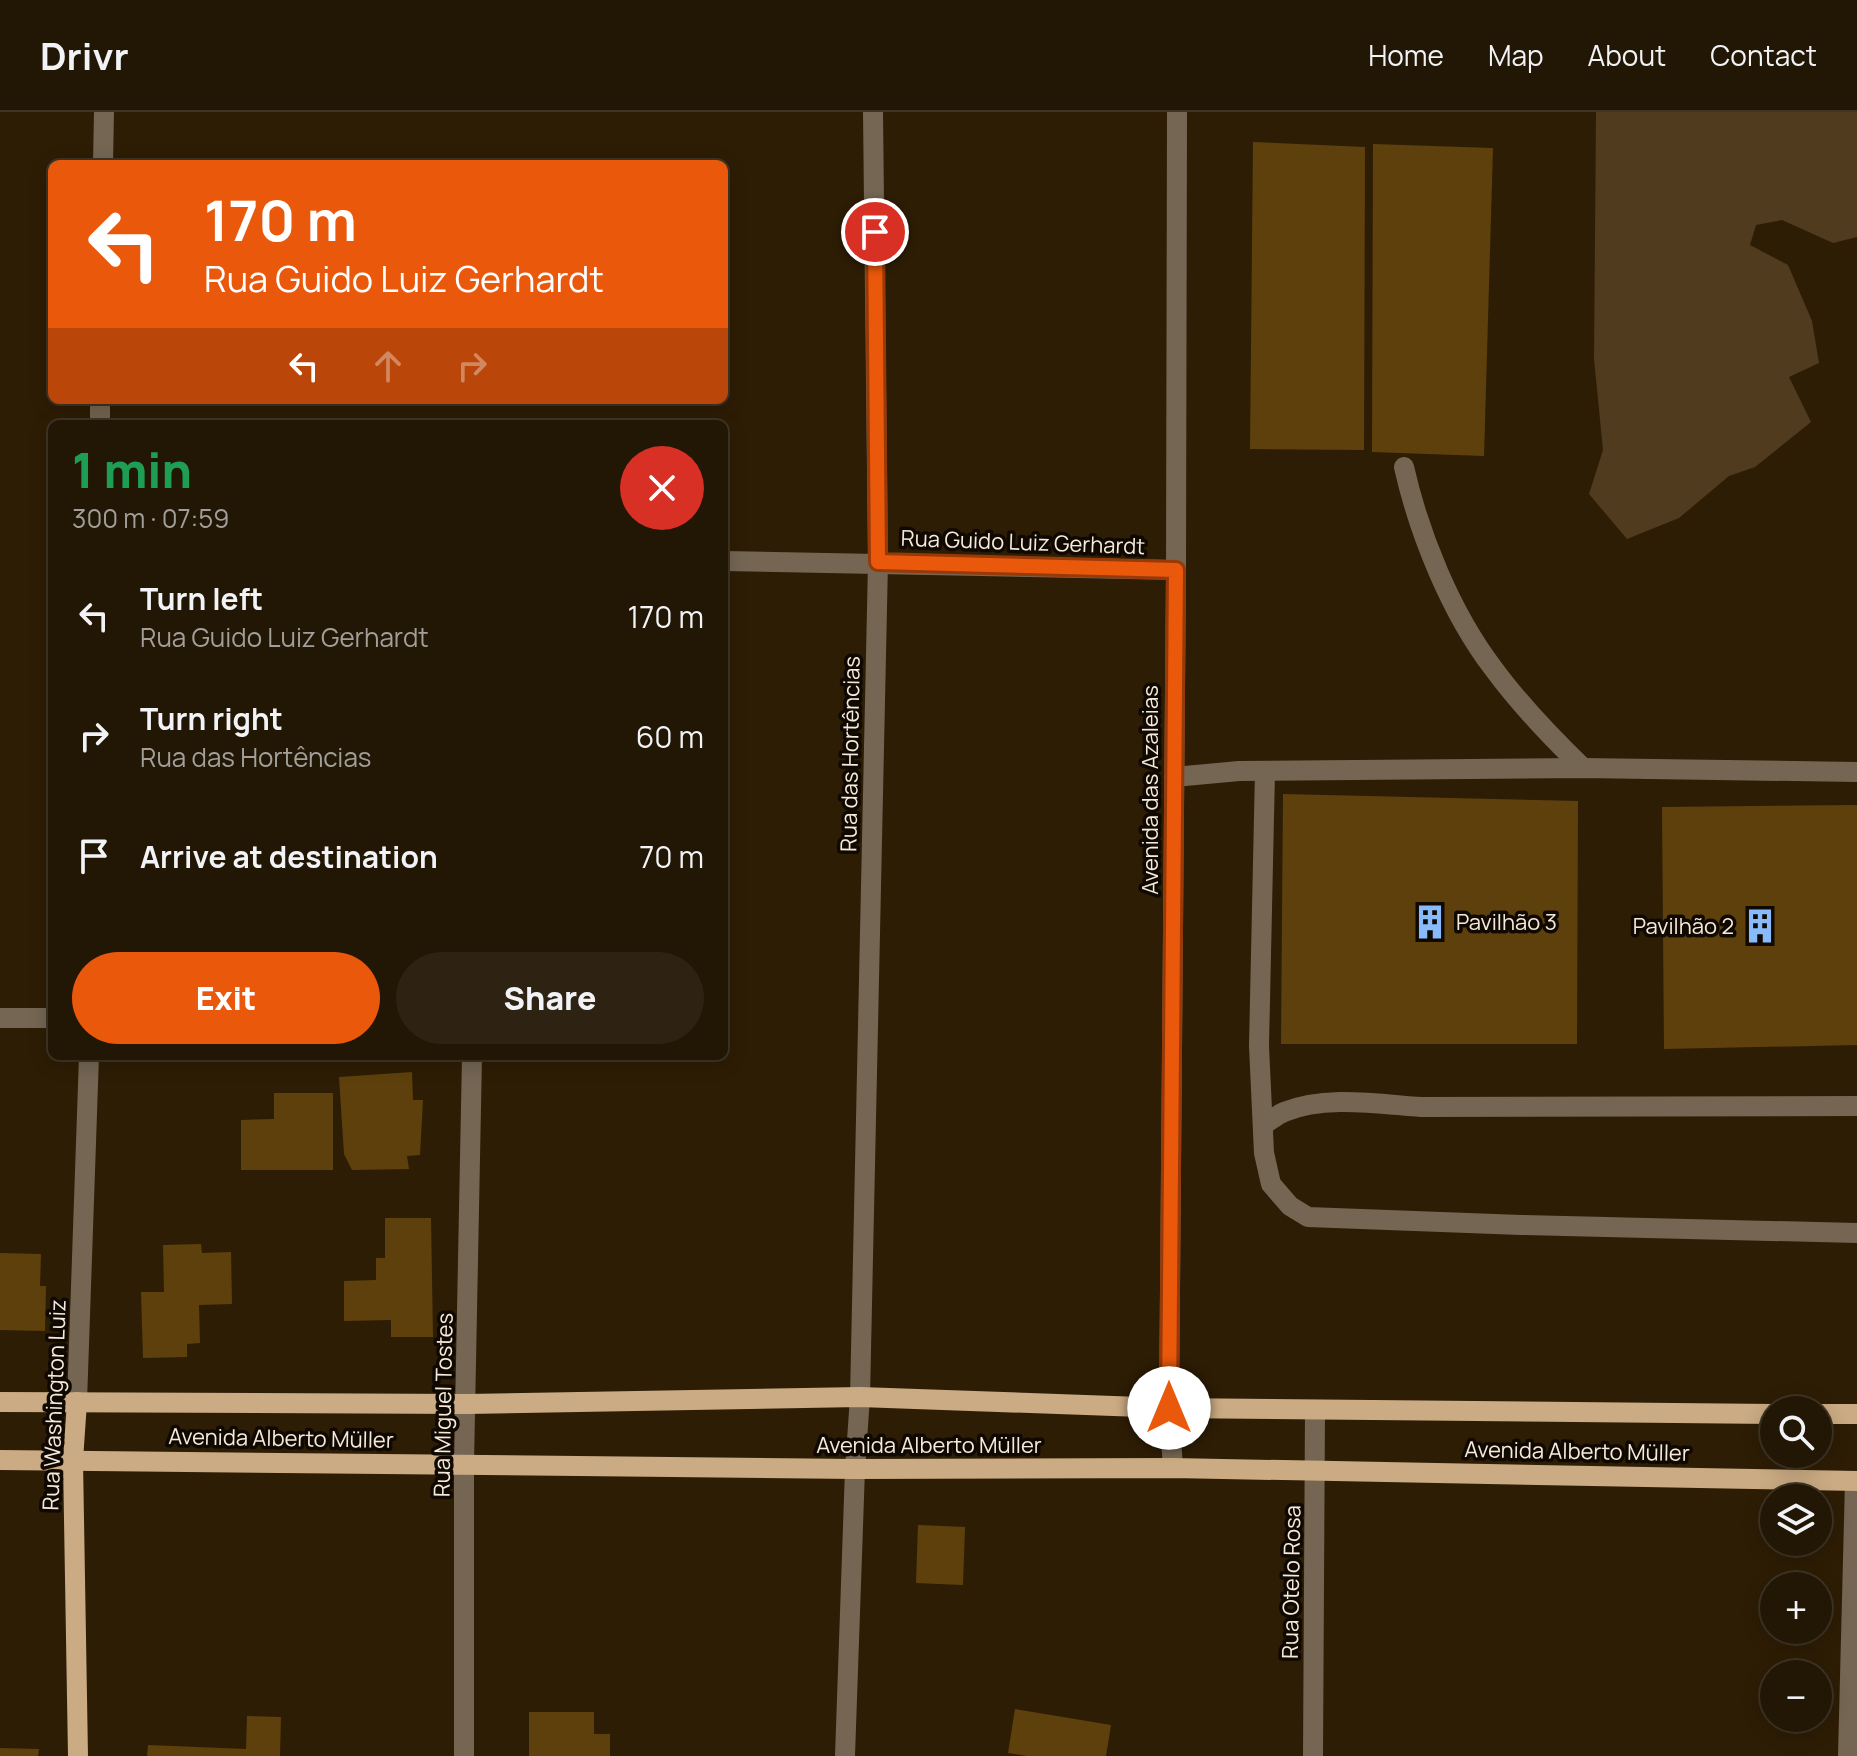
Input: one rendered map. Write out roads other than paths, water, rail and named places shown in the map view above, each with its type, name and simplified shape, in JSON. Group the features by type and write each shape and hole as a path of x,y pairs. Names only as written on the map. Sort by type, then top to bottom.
{"main road":[{"name":"Avenida Alberto Müller","path":"0,1402 467,1404 860,1397 1169,1408 1760,1414"},
{"name":"Rua Washington Luiz","path":"77,1402 73,1460 78,1756"},
{"path":"1832,1414 1857,1414"},
{"name":"Avenida Alberto Müller","path":"0,1460 855,1469 1173,1468 1856,1481"}],"street":[{"path":"103,160 104,112"},
{"name":"Rua das Hortências","path":"845,1756 860,1397 878,562 873,112"},
{"name":"Avenida das Azaleias","path":"1173,1468 1169,1408 1177,112"},
{"path":"1404,467 1410,494 1437,570 1491,666 1536,722 1583,768"},
{"name":"Rua Guido Luiz Gerhardt","path":"728,561 1176,570"},
{"path":"1174,777 1265,771 1583,768 1857,772"},
{"path":"1265,771 1259,1046 1264,1153 1271,1184 1290,1206 1308,1217 1857,1233"},
{"path":"0,1018 48,1018"},
{"name":"Rua Washington Luiz","path":"77,1402 89,1060"},
{"name":"Rua Miguel Tostes","path":"464,1756 464,1464 472,1060"},
{"path":"1263,1125 1284,1112 1318,1104 1367,1103 1421,1107 1857,1106"},
{"name":"Rua Otelo Rosa","path":"1313,1756 1315,1410"},
{"path":"1848,1756 1856,1481"}],"place":[{"name":"Pavilhão 3","path":"1430,922"},
{"name":"Pavilhão 2","path":"1760,926"}]}
